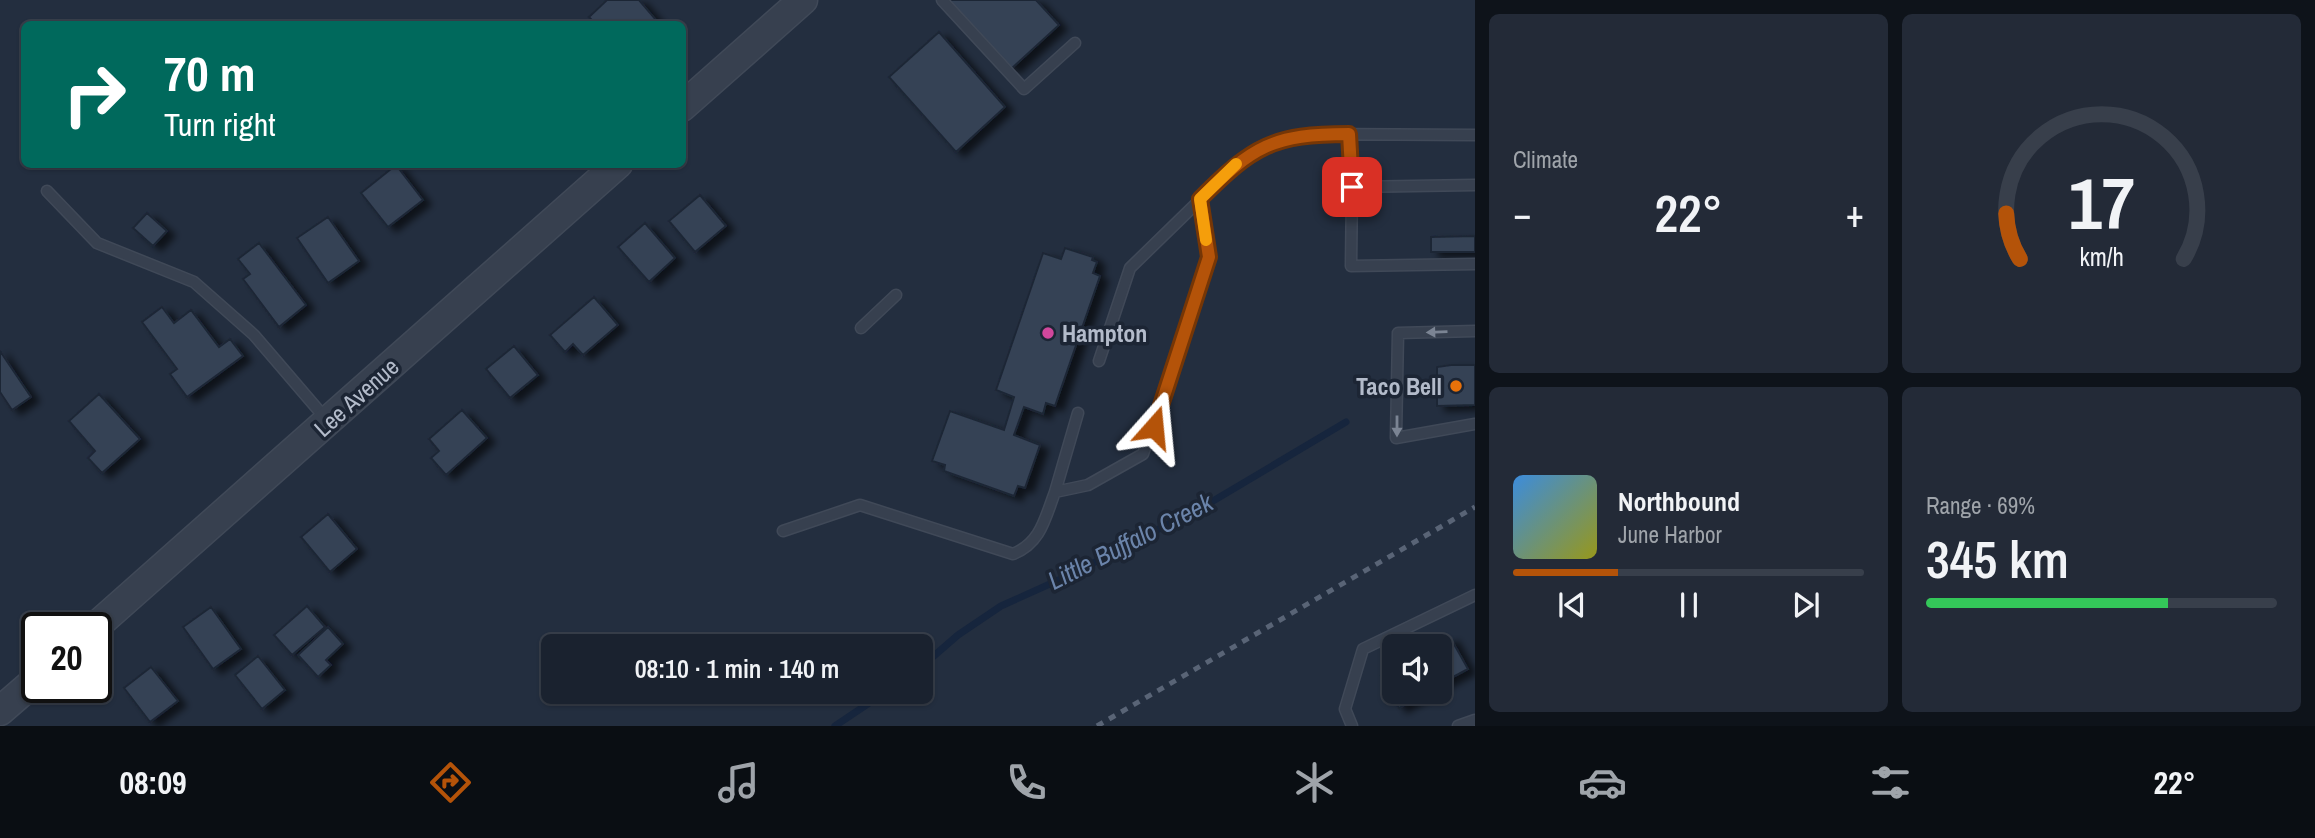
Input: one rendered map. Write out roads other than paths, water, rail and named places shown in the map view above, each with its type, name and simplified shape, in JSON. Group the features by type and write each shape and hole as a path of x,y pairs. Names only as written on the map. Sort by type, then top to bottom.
{"street":[{"path":"686,103 803,0"},
{"name":"Lee Avenue","path":"112,612 613,168"},
{"path":"0,711 21,692"}],"lane":[{"path":"942,0 1024,89 1075,43"},
{"path":"1349,134 1352,187 1350,266 1475,264"},
{"path":"1100,361 1130,268 1241,160 1260,148 1291,136 1475,135"},
{"path":"1352,187 1475,185"},
{"path":"47,191 97,243 194,282 254,335 328,421"},
{"path":"1055,492 1088,485 1143,454 1209,257 1200,199"},
{"path":"861,328 896,295"},
{"path":"1475,331 1398,333 1396,438 1475,424"},
{"path":"783,531 860,505 1013,554 1032,544 1039,536 1078,413"},
{"path":"1352,726 1345,709 1363,649 1475,594"},
{"path":"1458,726 1475,720"}],"waterway":[{"name":"Little Buffalo Creek","path":"933,657 958,635 1001,606 1072,574 1213,501 1346,422"},
{"name":"Little Buffalo Creek","path":"835,726 868,704"}],"railway":[{"path":"1097,726 1475,507"}],"place":[{"name":"Hampton","path":"1048,333"},
{"name":"Taco Bell","path":"1456,386"}]}
